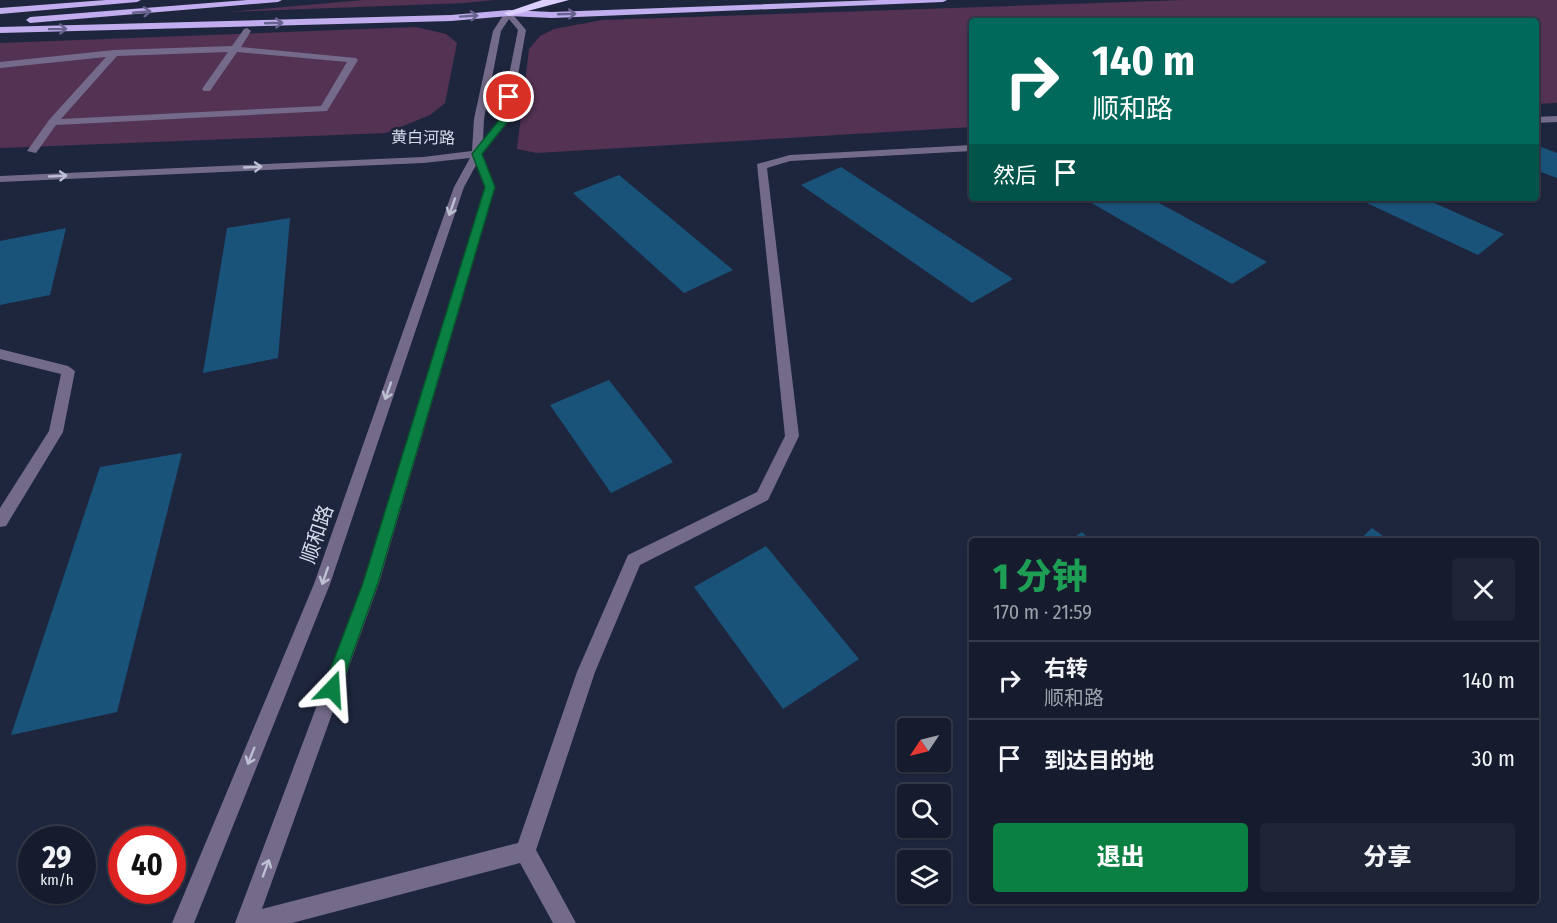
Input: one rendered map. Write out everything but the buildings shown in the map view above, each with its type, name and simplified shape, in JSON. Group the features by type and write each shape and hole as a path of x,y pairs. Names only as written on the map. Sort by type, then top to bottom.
{"highway":[{"path":"508,13 549,1 564,0"}],"main road":[{"path":"0,11 137,0"},
{"path":"0,22 278,0"},
{"path":"508,13 518,0"},
{"path":"0,30 439,18 508,13 552,15 943,0"}],"street":[{"name":"顺和路","path":"183,923 322,584 459,187 477,154 505,120 522,30 508,13 497,31 479,119 477,154 490,187 370,583 246,923"},
{"path":"207,89 247,31"},
{"path":"0,65 114,53 235,50 353,60 324,109 53,122"},
{"path":"32,151 53,122 114,53"},
{"path":"1539,120 1557,119"},
{"path":"565,923 525,851 586,672 634,560 763,496 792,436 761,166 790,158 969,148"},
{"name":"黄白河路","path":"0,169 425,150 477,154"},
{"name":"黄白河路","path":"0,179 423,160 477,154"},
{"path":"0,354 68,370 56,432 0,521"},
{"path":"251,923 525,851"}],"shaded area":[{"path":"363,0 495,0 228,12"},
{"path":"1184,0 1557,0 1557,103 1539,104 1539,18 969,18 969,127 537,153 517,149 529,49 540,36 554,29 602,20"},
{"path":"416,27 446,34 457,43 445,103 430,115 386,133 0,148 0,43"}],"route":[{"path":"332,689 370,583 490,187 477,154 505,120 509,97"}]}
